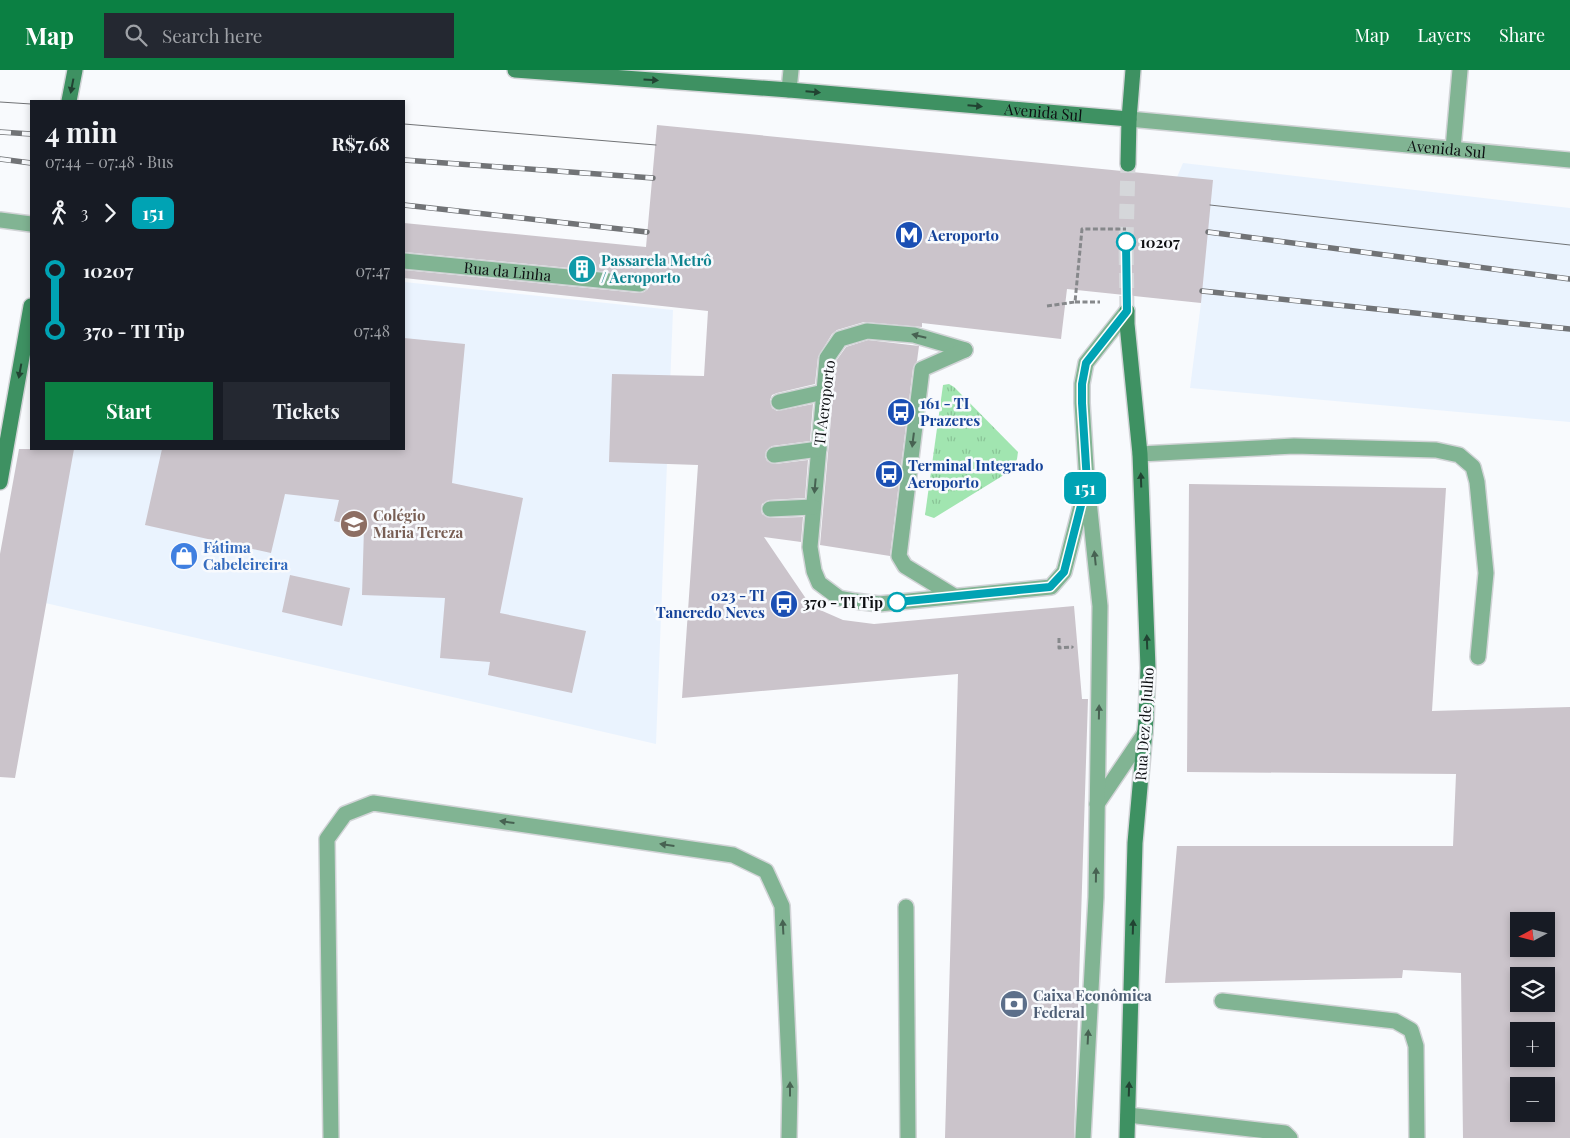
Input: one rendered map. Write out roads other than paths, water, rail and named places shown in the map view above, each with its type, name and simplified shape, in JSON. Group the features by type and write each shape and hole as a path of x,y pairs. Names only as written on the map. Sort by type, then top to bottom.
{"main road":[{"path":"69,100 75,70"},
{"name":"Avenida Sul","path":"515,70 789,90 1129,119"},
{"path":"1128,164 1133,70"},
{"name":"Rua Dez de Julho","path":"1127,311 1140,454 1148,668 1145,733 1135,843 1128,1138"},
{"path":"0,482 30,312"}],"street":[{"path":"789,90 791,70"},
{"path":"1453,149 1460,70"},
{"name":"Avenida Sul","path":"1129,119 1570,160"},
{"path":"0,220 30,224"},
{"name":"Rua da Linha","path":"405,261 640,284"},
{"path":"1083,1138 1096,897 1100,606 1087,482 1082,384 1086,363 1127,311"},
{"name":"TI Aeroporto","path":"954,596 905,566 899,556 922,369 965,350 914,334 867,331 840,339 827,358 810,547 820,583 839,598 879,604 1050,587 1064,572 1087,482"},
{"path":"779,402 824,392"},
{"path":"1140,454 1294,446 1436,450 1459,455 1473,467 1478,482 1486,573 1478,657"},
{"path":"774,455 818,449"},
{"path":"770,509 813,507"},
{"path":"1097,804 1145,733"},
{"path":"331,1138 328,839 345,814 373,803 733,854 766,871 782,906 790,1088 789,1138"},
{"path":"906,907 908,1138"},
{"path":"1222,1001 1395,1021 1411,1030 1416,1046 1417,1138"},
{"path":"1128,1115 1285,1133 1290,1138"}],"tunnel":[{"path":"1127,311 1128,164"}],"tram line":[{"path":"0,102 30,104"},
{"path":"405,124 656,145"},
{"path":"1210,205 1570,245"}],"railway":[{"path":"0,132 30,134"},
{"path":"0,159 30,163"},
{"path":"405,160 653,178"},
{"path":"405,205 647,232"},
{"path":"1208,232 1570,279"},
{"path":"1202,291 1570,329"}],"place":[{"name":"Aeroporto","path":"909,235"},
{"name":"10207","path":"1126,242"},
{"name":"Passarela Metrô / Aeroporto","path":"582,269"},
{"name":"161 - TI Prazeres","path":"901,412"},
{"name":"Terminal Integrado Aeroporto","path":"889,474"},
{"name":"Colégio Maria Tereza","path":"354,524"},
{"name":"Fátima Cabeleireira","path":"184,556"},
{"name":"370 - TI Tip","path":"897,602"},
{"name":"023 - TI Tancredo Neves","path":"784,604"},
{"name":"Caixa Econômica Federal","path":"1014,1004"}]}
